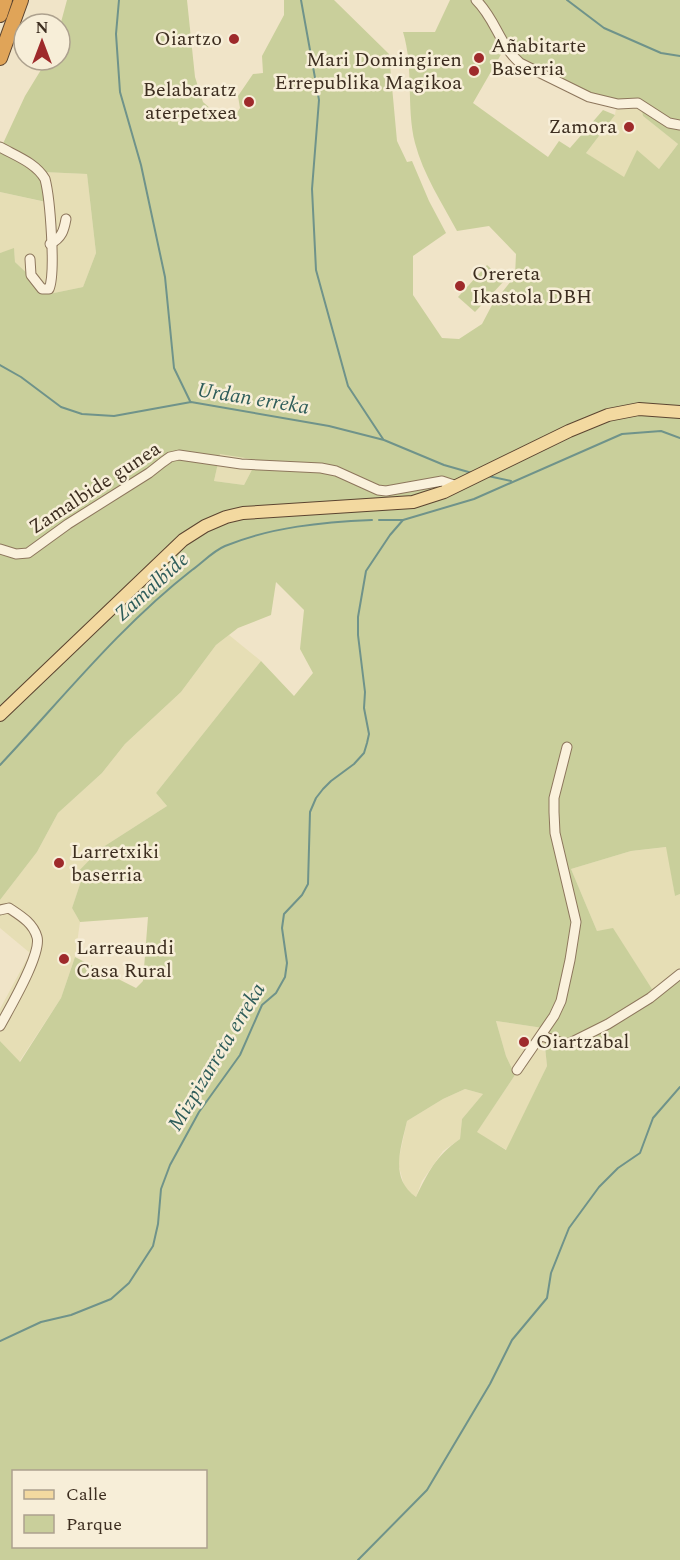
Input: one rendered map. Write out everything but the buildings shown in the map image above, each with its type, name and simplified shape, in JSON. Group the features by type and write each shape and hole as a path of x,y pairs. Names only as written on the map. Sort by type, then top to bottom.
{"highway":[{"path":"0,15 5,0"},
{"path":"0,58 21,0"}],"main road":[{"path":"0,715 170,551 205,526 243,513 413,502 457,486 569,431 618,412 652,408 680,412"}],"street":[{"path":"476,0 511,54 520,63 590,97 618,104 638,103 669,123 680,124"},
{"path":"0,147 29,163 42,173 45,179 51,235 50,289 42,289 34,280 31,275 30,259"},
{"path":"50,244 57,240 63,232 66,219"},
{"name":"Zamalbide gunea","path":"0,549 16,554 28,553 170,457 189,455 241,464 321,468 350,476 386,491 442,481 457,486"},
{"path":"516,1070 542,1036 561,1000 576,922 555,833 554,798 567,747"},
{"path":"0,910 9,908 24,917 32,926 38,939 38,948 31,965 0,1026"},
{"path":"542,1036 565,1044 616,1019 650,998 680,974"}],"shaded area":[{"path":"617,101 641,101 643,116 678,144 659,169 637,151 624,178 586,153 615,115"},
{"path":"43,172 87,174 96,253 83,287 49,294 15,262 14,249 0,253 0,192 45,202"},
{"path":"220,453 257,460 244,485 214,481"},
{"path":"229,635 261,661 156,793 167,806 100,849 75,876 81,881 72,908 80,922 75,957 61,998 19,1062 0,1041 0,1009 30,953 0,928 0,900 37,852 58,813 102,773 125,744 181,692 216,645"},
{"path":"667,847 675,896 680,894 680,972 652,989 613,929 597,931 571,869 631,851"},
{"path":"496,1021 543,1028 547,1066 507,1150 476,1133 515,1075 506,1056"},
{"path":"465,1089 483,1094 462,1119 460,1139 443,1151 422,1181 416,1197 405,1189 398,1163 407,1121 443,1099"}],"green space":[{"path":"67,0 187,0 195,77 203,102 220,117 235,116 240,108 238,96 253,74 263,73 262,56 284,15 284,0 334,0 389,54 397,141 407,162 412,161 446,233 413,256 413,295 442,338 459,339 482,324 492,305 515,276 516,254 489,226 457,231 433,188 423,166 412,129 408,59 403,32 435,32 450,0 680,0 680,894 675,896 666,847 631,851 571,869 597,931 613,928 652,989 680,972 680,1560 0,1560 0,1041 20,1062 61,998 75,957 136,988 143,981 148,917 80,922 72,908 81,881 74,876 100,849 167,806 156,793 261,661 294,696 313,673 300,649 304,610 276,582 271,615 238,628 216,645 181,692 125,744 102,773 58,813 37,852 0,900 0,253 14,248 15,262 49,294 83,287 96,253 87,174 43,172 46,202 0,192 0,150 25,96 40,72 72,72 72,12 64,12","holes":["507,44 522,61 591,93 617,101 640,101 643,116 678,144 659,169 637,150 624,177 586,153 615,115 603,110 570,148 559,141 548,157 473,103","220,454 257,460 244,485 214,481","496,1021 543,1028 547,1066 506,1150 477,1132 515,1075 506,1056","465,1089 483,1094 462,1119 460,1139 444,1152 434,1165 416,1197 402,1181 400,1172 400,1152 407,1121 443,1099"]},
{"path":"487,265 504,281 475,312 458,297"}],"waterway":[{"path":"119,0 116,34 120,92 141,165 165,277 174,368 190,401"},
{"path":"301,0 319,100 312,189 316,270 348,386 383,439"},
{"name":"Zamora","path":"567,0 604,28 661,53 680,56"},
{"name":"Urdan erreka","path":"0,365 21,377 61,407 82,414 114,416 191,402 329,426 384,440 444,465 472,473"},
{"name":"Zamalbide","path":"379,520 403,520 474,499 622,434 661,431 680,438"},
{"name":"Urdan erreka","path":"488,476 511,481"},
{"name":"Zamalbide","path":"0,765 140,615 216,551 260,534 279,530 316,524 372,520"},
{"name":"Mizpizarreta erreka","path":"0,1341 41,1322 71,1315 111,1299 129,1283 153,1246 158,1224 161,1189 170,1165 199,1112 240,1055 262,1005 276,993 285,977 287,963 282,928 284,914 302,895 308,884 310,812 323,789 364,753 369,734 364,708 365,692 358,617 366,571 403,520"},
{"path":"358,1560 427,1490 490,1384 512,1340 547,1298 551,1273 569,1228 599,1187 618,1168 640,1153 653,1118 680,1087"}],"place":[{"name":"Oiartzo","path":"234,39"},
{"name":"Añabitarte Baserria","path":"479,58"},
{"name":"Mari Domingiren Errepublika Magikoa","path":"474,71"},
{"name":"Belabaratz aterpetxea","path":"249,102"},
{"name":"Zamora","path":"629,127"},
{"name":"Orereta Ikastola DBH","path":"460,286"},
{"name":"Larretxiki baserria","path":"59,863"},
{"name":"Larreaundi Casa Rural","path":"64,959"},
{"name":"Oiartzabal","path":"524,1042"}]}
